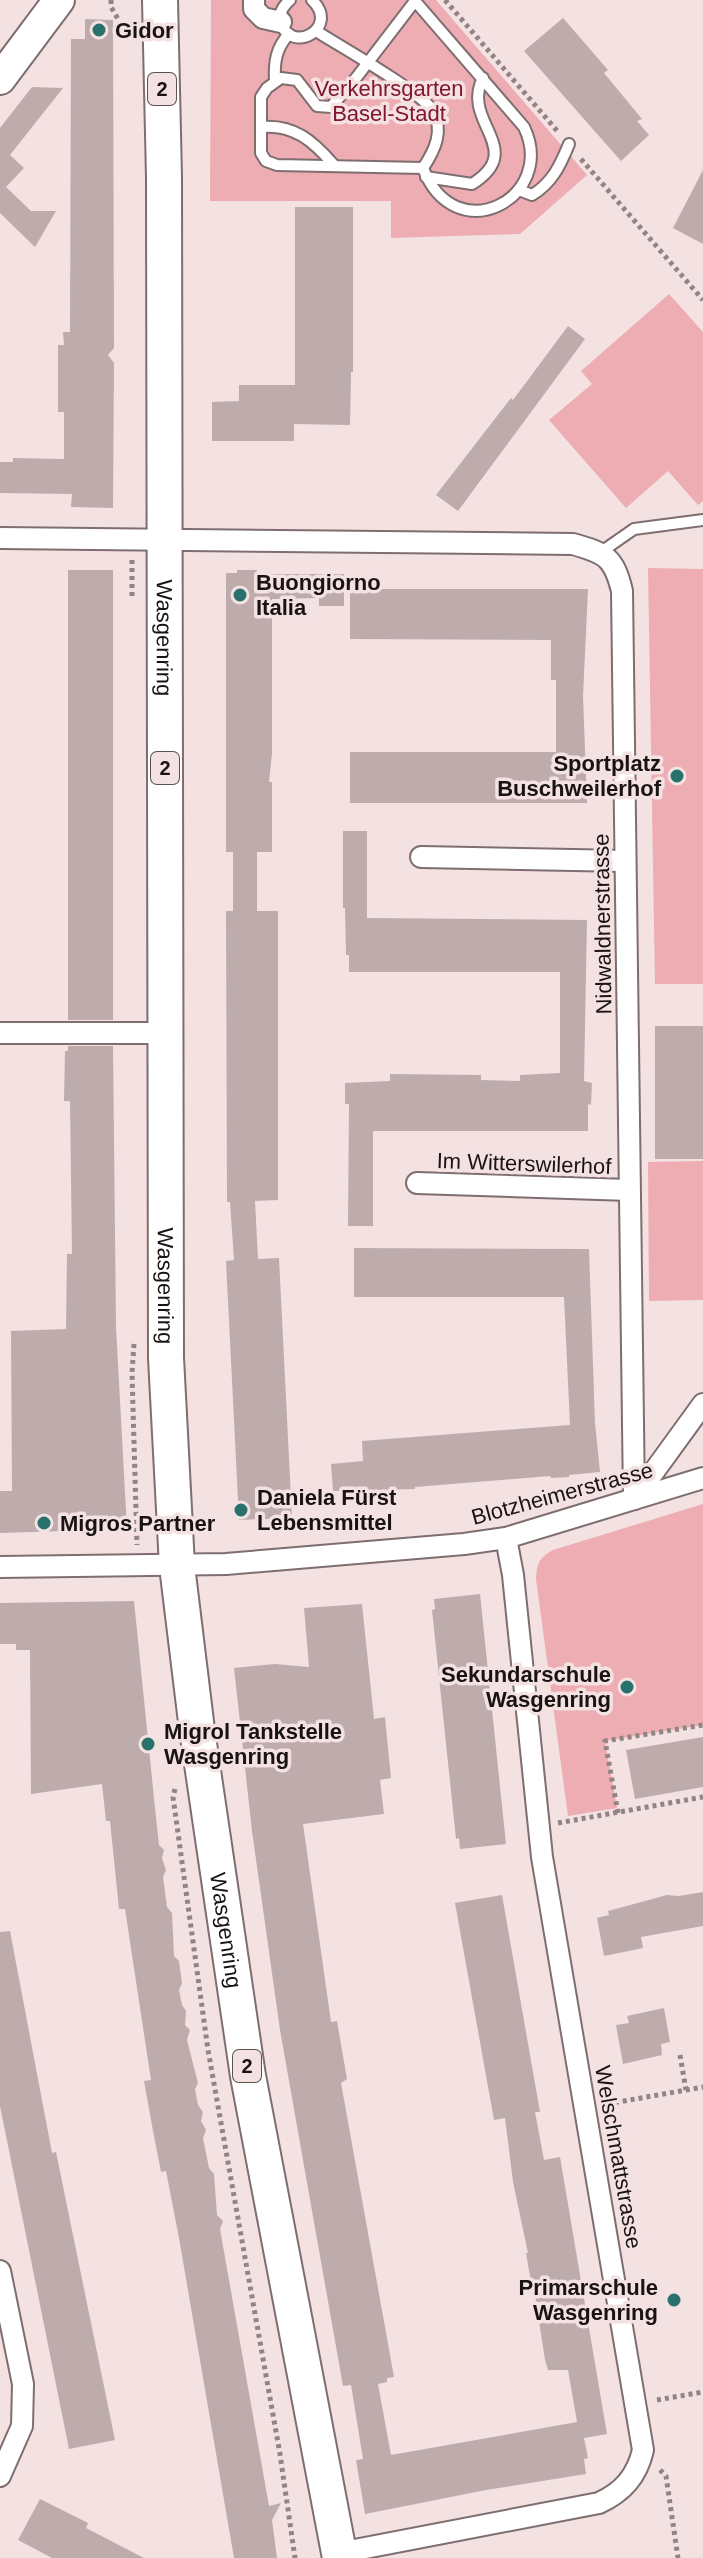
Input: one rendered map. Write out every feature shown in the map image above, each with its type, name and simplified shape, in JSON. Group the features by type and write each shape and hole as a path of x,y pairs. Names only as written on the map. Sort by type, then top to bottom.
{"main road":[{"name":"Wasgenring","path":"160,0 165,194 166,1358 177,1566 181,1618 248,2076 340,2556"}],"street":[{"path":"0,79 59,0"},
{"path":"254,0 254,9 263,18 285,28"},
{"path":"0,538 573,544 601,552"},
{"name":"Nidwaldnerstrasse","path":"601,552 618,572 622,591 634,1499"},
{"path":"421,857 625,861"},
{"path":"0,1033 164,1033"},
{"name":"Im Witterswilerhof","path":"417,1183 629,1190"},
{"path":"634,1499 703,1404"},
{"name":"Blotzheimerstrasse","path":"0,1567 177,1566 506,1538 703,1478"},
{"name":"Welschmattstrasse","path":"506,1538 513,1575 539,1826 643,2450"},
{"path":"0,2271 23,2384 22,2426 0,2476"},
{"path":"340,2556 599,2503 612,2497 633,2477 643,2450"}],"lane":[{"path":"275,80 274,63 285,28 282,10 290,0"},
{"path":"285,28 300,38 316,31 320,13 312,0"},
{"path":"424,172 442,200 461,209 486,210 507,201 519,190 530,169 529,136 483,78 415,0 342,97 327,108 317,106 297,80 288,77 275,80 261,97 261,153 271,164 333,164 424,172 472,184 487,173 497,153 479,110 477,97 483,78"},
{"path":"316,31 420,97 435,114 437,140 424,172"},
{"path":"261,127 297,131 309,138 333,164"},
{"path":"519,190 532,195 545,188 562,162 569,144"},
{"path":"601,552 634,529 703,520"}],"path":[{"path":"618,1813 605,1741 703,1725"},
{"path":"539,1826 703,1797"},
{"path":"680,2055 686,2090"},
{"path":"586,2108 703,2087"},
{"path":"636,2403 703,2392"},
{"path":"643,2450 666,2476 678,2558"}],"green space":[{"name":"Verkehrsgarten Basel-Stadt","path":"211,0 436,0 587,175 520,234 391,238 391,201 210,201"},
{"path":"669,294 703,332 703,501 698,505 668,471 626,508 549,420 592,384 581,371"},
{"name":"Sportplatz Buschweilerhof","path":"648,568 703,569 703,984 655,984"},
{"path":"703,1161 703,1300 649,1301 648,1162"},
{"name":"Sekundarschule Wasgenring","path":"703,1504 703,1725 605,1741 617,1808 568,1816 536,1579 538,1565 553,1550"}],"building":[{"path":"563,18 608,70 604,73 642,119 637,121 649,135 621,161 524,51"},
{"path":"85,19 113,20 114,348 108,355 114,363 113,508 71,507 72,494 0,493 0,462 13,462 13,458 64,459 64,412 58,412 58,345 64,345 63,332 70,332 71,39 85,39"},
{"path":"32,87 63,88 10,155 24,168 6,187 31,211 56,211 35,247 0,213 0,128"},
{"path":"703,170 703,244 673,228"},
{"path":"295,207 353,207 350,425 294,424 294,441 212,441 212,402 239,401 239,385 295,385"},
{"path":"568,326 585,339 458,511 436,495"},
{"path":"68,570 113,570 113,1020 68,1020"},
{"path":"237,570 272,574 344,574 344,606 319,606 319,598 272,599 272,753 269,782 272,782 272,852 257,852 257,911 278,911 278,1200 255,1201 258,1259 279,1258 292,1518 239,1520 226,1261 234,1260 230,1202 227,1202 226,911 233,911 233,852 226,852 226,573 237,573"},
{"path":"350,589 588,589 583,696 587,803 350,803 350,752 556,752 556,680 551,680 551,640 350,639"},
{"path":"343,831 367,831 367,918 587,920 584,1081 592,1083 588,1131 373,1131 373,1226 348,1226 349,1104 345,1104 345,1083 390,1081 390,1074 481,1075 481,1080 520,1081 520,1075 560,1073 560,972 349,972 343,908"},
{"path":"655,1026 703,1026 703,1159 655,1159"},
{"path":"68,1046 113,1046 116,1327 127,1529 0,1533 0,1491 12,1491 11,1331 66,1329 67,1254 72,1254 70,1101 64,1101 65,1051 68,1051"},
{"path":"354,1248 589,1249 595,1423 600,1472 415,1489 333,1491 331,1464 363,1461 362,1441 570,1425 564,1297 354,1297"},
{"path":"480,1594 506,1844 460,1849 459,1838 456,1839 432,1610 435,1609 434,1599"},
{"path":"134,1601 159,1845 164,1850 162,1858 166,1870 163,1877 167,1907 172,1913 174,1956 179,1961 182,1983 179,1990 186,2011 185,2025 190,2030 187,2040 198,2083 195,2089 198,2105 203,2112 201,2121 206,2130 203,2138 209,2168 214,2174 217,2215 223,2221 220,2229 269,2506 281,2503 272,2520 277,2558 234,2558 179,2238 166,2171 161,2172 144,2081 151,2080 125,1909 119,1909 110,1821 106,1821 102,1784 31,1794 30,1650 16,1650 16,1644 0,1644 0,1603"},
{"path":"362,1604 374,1719 385,1717 391,1778 380,1780 384,1814 303,1824 331,2022 337,2021 347,2079 341,2083 394,2377 378,2384 391,2455 577,2422 568,2370 548,2370 545,2360 513,2182 505,2118 494,2120 455,1903 502,1895 540,2112 535,2112 544,2160 560,2157 607,2434 584,2438 588,2458 584,2459 586,2474 365,2514 356,2460 363,2459 351,2385 343,2386 280,2030 252,1831 234,1668 275,1664 309,1667 304,1608"},
{"path":"703,1737 703,1787 635,1799 626,1750"},
{"path":"703,1892 703,1926 641,1937 643,1948 604,1956 597,1918 609,1915 608,1911 667,1895"},
{"path":"10,1931 52,2153 56,2152 115,2440 69,2449 0,2106 0,1932"},
{"path":"664,2008 670,2042 661,2044 662,2055 623,2064 616,2025 629,2023 627,2016"},
{"path":"40,2499 88,2523 86,2528 144,2558 52,2558 18,2540"}],"place":[{"name":"Gidor","path":"99,30"},
{"name":"Buongiorno Italia","path":"240,595"},
{"name":"Sportplatz Buschweilerhof","path":"677,776"},
{"name":"Daniela Fürst Lebensmittel","path":"241,1510"},
{"name":"Migros Partner","path":"44,1523"},
{"name":"Sekundarschule Wasgenring","path":"627,1687"},
{"name":"Migrol Tankstelle Wasgenring","path":"148,1744"},
{"name":"Primarschule Wasgenring","path":"674,2300"}]}
